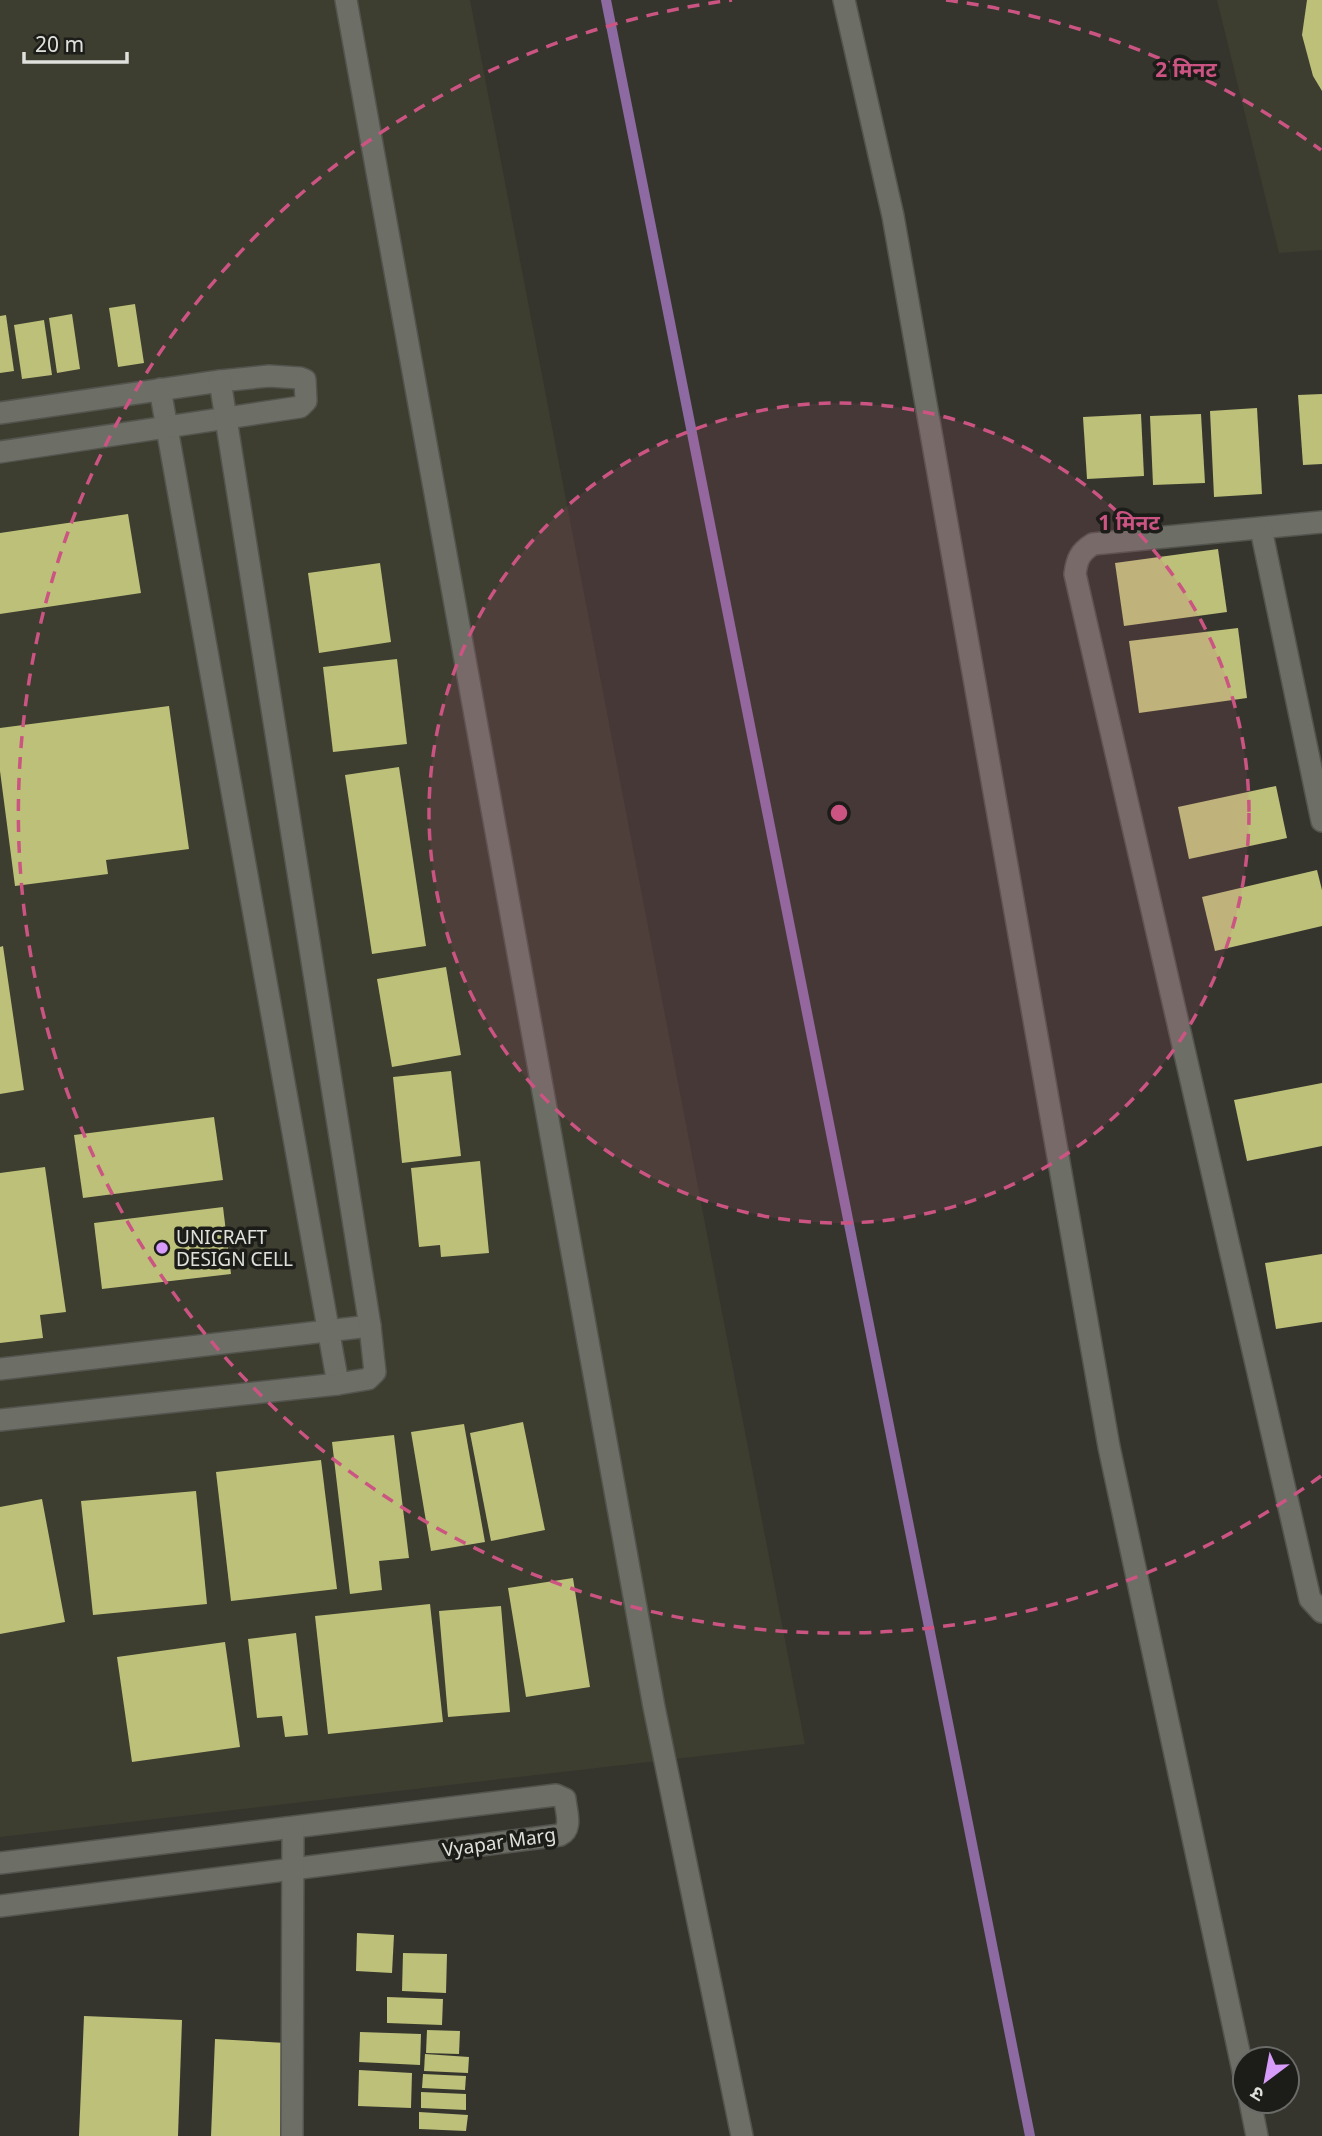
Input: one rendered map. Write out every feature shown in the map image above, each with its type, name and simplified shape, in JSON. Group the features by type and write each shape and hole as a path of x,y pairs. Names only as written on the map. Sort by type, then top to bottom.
{"street":[{"path":"346,0 654,1707 743,2136"},
{"path":"844,0 893,216 1108,1447 1237,2045"},
{"path":"0,413 269,376 297,377 305,380 306,386 306,401 300,407 0,452"},
{"path":"0,1420 338,1384 368,1379 375,1372 370,1326 220,382"},
{"path":"160,389 338,1384"},
{"path":"1322,522 1093,544 1077,559 1075,574 1310,1599 1322,1612"},
{"path":"1261,529 1322,821"},
{"path":"0,1369 370,1326"},
{"name":"Vyapar Marg","path":"0,1863 556,1795 565,1799 568,1827 565,1833 560,1835 293,1871 0,1906"},
{"path":"292,2136 293,1828"},
{"path":"1253,2115 1257,2136"}],"shaded area":[{"path":"0,0 470,0 805,1744 0,1837"},
{"path":"1217,0 1322,0 1322,250 1279,253"}],"building":[{"path":"1307,0 1322,0 1322,91 1313,76 1302,35"},
{"path":"135,304 144,363 118,367 109,308"},
{"path":"72,314 80,369 57,373 49,318"},
{"path":"6,315 14,371 0,373 0,316"},
{"path":"44,320 52,375 22,379 14,325"},
{"path":"1322,394 1322,464 1303,465 1298,395"},
{"path":"1257,408 1262,494 1214,497 1210,411"},
{"path":"1141,414 1144,476 1087,479 1083,417"},
{"path":"1201,414 1205,483 1153,485 1150,416"},
{"path":"128,514 141,593 0,614 0,533"},
{"path":"1218,549 1227,612 1124,626 1115,563"},
{"path":"380,563 391,642 319,653 308,573"},
{"path":"1238,628 1247,698 1139,713 1129,641"},
{"path":"397,659 407,744 333,752 323,667"},
{"path":"169,706 189,849 106,860 108,874 15,886 0,771 0,728"},
{"path":"399,767 426,946 372,954 345,775"},
{"path":"1276,786 1287,838 1189,859 1178,807"},
{"path":"1317,870 1322,890 1322,926 1215,951 1202,897"},
{"path":"3,946 24,1090 0,1094 0,947"},
{"path":"446,967 461,1055 392,1067 377,979"},
{"path":"451,1071 461,1156 402,1163 393,1077"},
{"path":"1322,1083 1322,1146 1247,1161 1234,1100"},
{"path":"214,1117 223,1180 83,1198 74,1135"},
{"path":"480,1161 489,1253 441,1257 440,1245 419,1247 411,1168"},
{"path":"45,1167 66,1312 40,1315 43,1338 0,1343 0,1173"},
{"name":"UNICRAFT DESIGN CELL","path":"223,1207 231,1274 102,1289 94,1223"},
{"path":"1322,1254 1322,1322 1276,1329 1265,1263"},
{"path":"523,1422 545,1530 491,1541 470,1433"},
{"path":"464,1424 485,1542 431,1551 411,1432"},
{"path":"394,1435 409,1558 379,1561 382,1590 350,1594 332,1442"},
{"path":"321,1460 337,1589 231,1601 216,1472"},
{"path":"196,1491 207,1604 93,1615 81,1501"},
{"path":"42,1499 65,1622 0,1634 0,1507"},
{"path":"573,1578 590,1687 526,1697 508,1588"},
{"path":"430,1604 443,1722 328,1734 315,1616"},
{"path":"501,1606 510,1712 448,1717 439,1611"},
{"path":"296,1633 308,1735 285,1737 282,1716 257,1718 248,1639"},
{"path":"225,1642 240,1747 132,1762 117,1657"},
{"path":"357,1933 394,1935 392,1973 356,1971"},
{"path":"403,1953 447,1954 446,1993 402,1991"},
{"path":"387,1997 443,1999 442,2025 387,2023"},
{"path":"84,2016 182,2020 178,2136 79,2136"},
{"path":"427,2030 460,2031 459,2054 426,2053"},
{"path":"360,2032 421,2034 420,2065 359,2062"},
{"path":"215,2039 286,2043 282,2136 211,2136"},
{"path":"425,2054 469,2057 468,2073 424,2071"},
{"path":"359,2070 412,2073 411,2108 358,2106"},
{"path":"423,2074 466,2076 465,2090 422,2088"},
{"path":"421,2092 466,2094 466,2110 421,2108"},
{"path":"419,2112 468,2115 466,2131 419,2129"}],"waterway":[{"path":"606,0 1030,2136"}],"place":[{"name":"UNICRAFT DESIGN CELL","path":"162,1248"}]}
